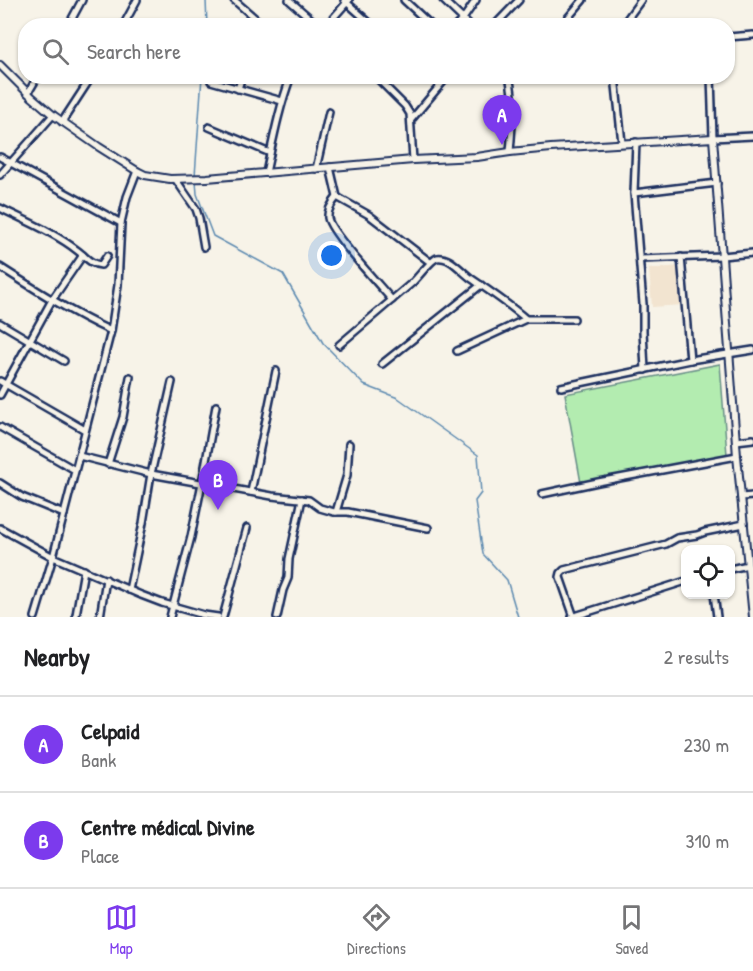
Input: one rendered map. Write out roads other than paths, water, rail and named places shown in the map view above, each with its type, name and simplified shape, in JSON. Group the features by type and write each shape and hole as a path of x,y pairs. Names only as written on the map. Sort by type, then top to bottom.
{"street":[{"path":"72,18 82,0"},
{"path":"127,18 137,0"},
{"path":"234,0 254,18"},
{"path":"289,0 310,18"},
{"path":"404,0 423,18"},
{"path":"443,0 462,18"},
{"path":"464,18 476,0"},
{"path":"502,18 519,0"},
{"path":"567,18 582,0"},
{"path":"627,18 641,0"},
{"path":"333,18 347,1 365,18"},
{"path":"735,36 753,35"},
{"path":"0,66 18,83"},
{"path":"19,84 62,122 137,171 145,175 176,180 413,160 477,157 621,143 753,136"},
{"path":"28,93 33,84"},
{"path":"62,122 87,84"},
{"path":"220,84 282,101"},
{"path":"238,89 240,84"},
{"path":"266,173 282,101 288,84"},
{"path":"383,84 410,114 413,160"},
{"path":"411,120 441,84"},
{"path":"510,152 513,126 511,84"},
{"path":"616,84 621,143"},
{"path":"711,84 713,138 737,456 753,617"},
{"path":"316,169 329,112"},
{"path":"0,175 53,115"},
{"path":"209,127 270,153"},
{"path":"636,142 634,193 644,304 645,370"},
{"path":"0,157 121,223"},
{"path":"330,167 337,197 328,213 328,221 332,229 392,300"},
{"path":"35,617 53,557 111,331 118,285 121,223 127,197 137,171"},
{"path":"176,180 200,218 204,247"},
{"path":"634,193 717,183"},
{"path":"337,197 369,215 430,262"},
{"path":"0,208 69,244 89,262 101,265 107,256"},
{"path":"640,260 753,253"},
{"path":"0,395 52,300 83,255"},
{"path":"681,257 690,360"},
{"path":"339,345 423,273 430,262 437,258 444,258 451,262 508,303 526,319"},
{"path":"0,267 52,300 111,331"},
{"path":"382,364 481,285"},
{"path":"457,351 526,319 574,319"},
{"path":"0,323 64,361"},
{"path":"561,387 690,360 753,350"},
{"path":"251,492 276,371"},
{"path":"108,464 123,417 130,377"},
{"path":"0,381 85,430"},
{"path":"129,590 151,474 172,382"},
{"path":"170,617 191,537 216,406"},
{"path":"0,427 75,470"},
{"path":"736,441 753,439"},
{"path":"336,512 347,475 349,444"},
{"path":"79,456 151,474 309,500 320,508 334,512 428,528"},
{"path":"542,494 737,456"},
{"path":"0,483 22,497 64,514"},
{"path":"741,497 753,496"},
{"path":"277,617 288,578 289,559 303,499"},
{"path":"681,583 574,617 560,577 564,570 666,544 677,538 696,536 744,524"},
{"path":"0,528 53,557 129,590 172,606 218,617"},
{"path":"223,617 247,528"},
{"path":"735,568 747,565"},
{"path":"76,615 84,570"},
{"path":"100,617 106,579"},
{"path":"715,599 717,617"}],"waterway":[{"path":"206,0 207,18"},
{"path":"195,176 201,84"},
{"path":"196,181 197,194 213,236 283,274 323,343 364,385 398,398 478,455 481,493 475,501 483,554 507,580 518,617"}],"place":[{"name":"Celpaid","path":"502,145"},
{"name":"Centre médical Divine","path":"218,510"}]}
